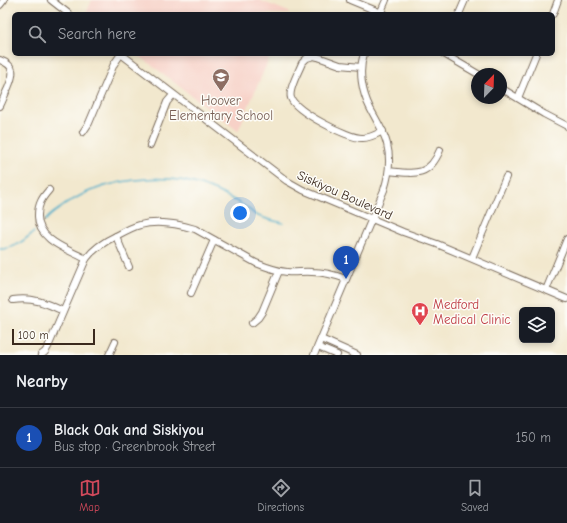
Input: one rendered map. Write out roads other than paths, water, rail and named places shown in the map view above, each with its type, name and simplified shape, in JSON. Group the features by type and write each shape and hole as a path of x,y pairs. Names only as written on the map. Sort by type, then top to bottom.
{"street":[{"path":"0,5 4,0"},
{"path":"51,0 66,12"},
{"path":"350,0 377,12"},
{"path":"382,12 386,0"},
{"path":"460,12 465,0"},
{"path":"553,12 558,0"},
{"path":"83,132 114,64 120,56"},
{"name":"Siskiyou Boulevard","path":"124,56 287,181 303,190 403,232 472,258 567,299"},
{"path":"362,67 340,65 318,57 310,56 302,63 291,91 291,99 310,115 332,128 350,136 363,138 376,135 383,131"},
{"path":"314,355 384,190 389,171 389,154 383,131 366,101 362,84 364,56"},
{"path":"447,56 471,70"},
{"path":"518,98 535,56"},
{"path":"0,60 6,62 12,69 11,81 0,106"},
{"path":"507,92 567,126"},
{"path":"150,145 167,102 173,95"},
{"path":"389,171 418,173 431,166 440,150"},
{"path":"472,258 506,177"},
{"path":"49,190 43,197 38,209 38,224 41,230 49,239 58,245 86,259"},
{"path":"41,355 48,347 86,259 97,247 108,239 140,225 161,223 178,224 195,229 256,263 279,271 323,272 346,279"},
{"path":"116,236 130,267"},
{"path":"546,290 567,239"},
{"path":"191,293 214,240"},
{"path":"252,323 262,312 279,271"},
{"path":"13,300 37,300 63,310"},
{"path":"321,339 357,355"},
{"path":"109,355 115,342"},
{"path":"318,347 337,355"}],"waterway":[{"path":"45,221 66,204 89,191 120,182 164,179 179,180 206,187 235,200 256,215 283,223"},
{"path":"0,249 10,248 34,232"}],"place":[{"name":"Hoover Elementary School","path":"221,92"},
{"name":"Black Oak and Siskiyou","path":"346,279"},
{"name":"Medford Medical Clinic","path":"420,326"}]}
